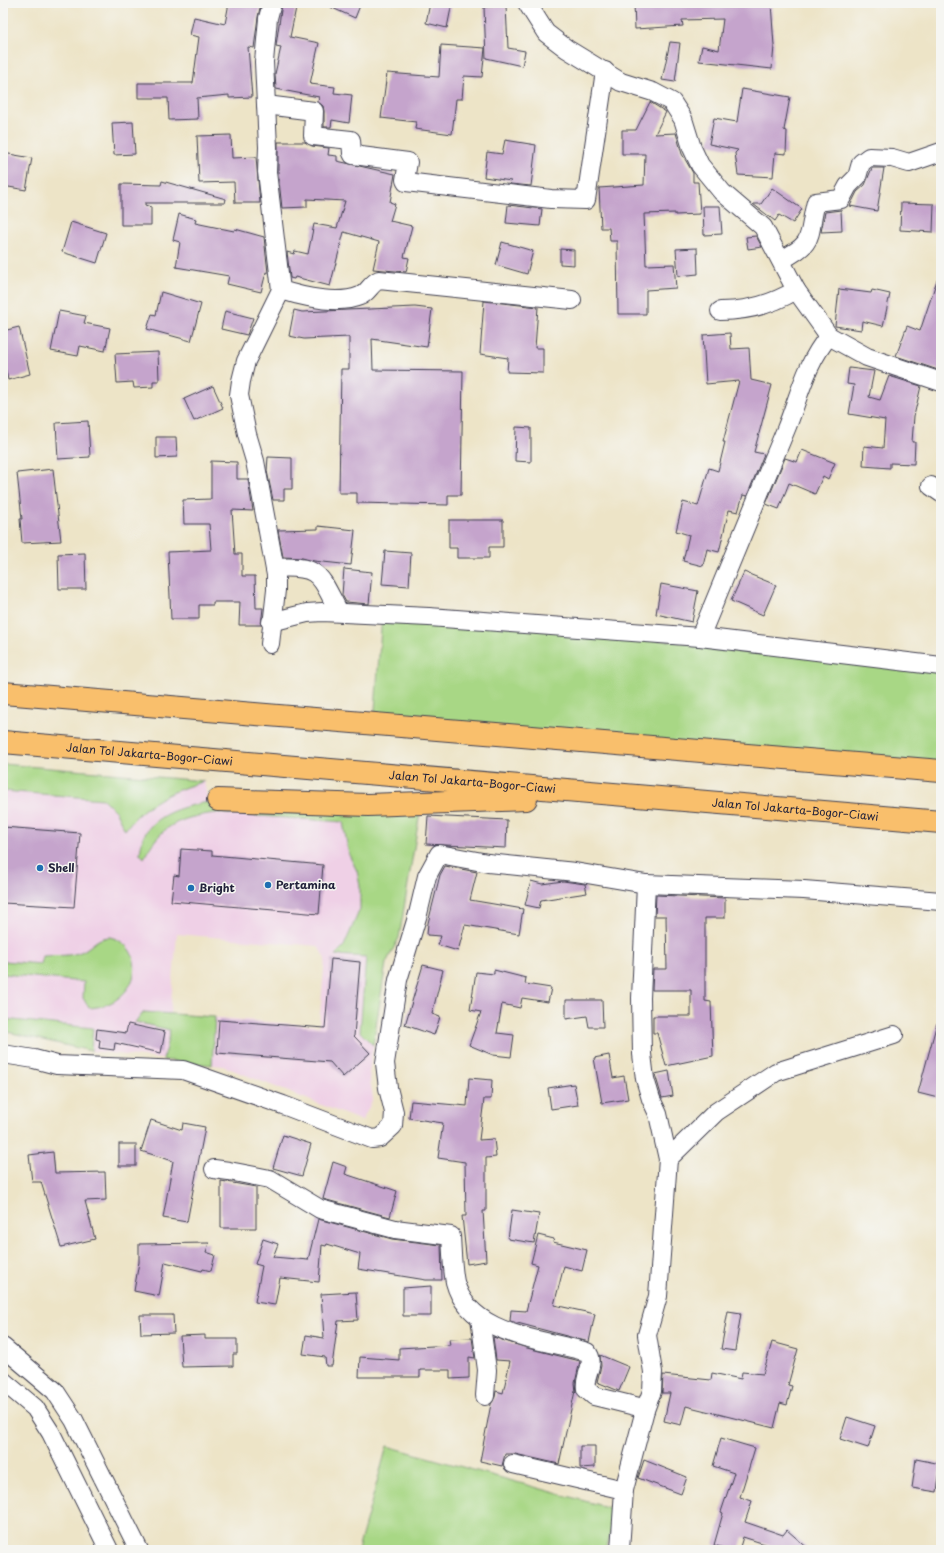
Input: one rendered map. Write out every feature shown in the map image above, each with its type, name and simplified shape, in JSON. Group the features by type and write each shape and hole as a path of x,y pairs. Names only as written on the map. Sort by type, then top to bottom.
{"highway":[{"path":"3,693 941,771"},
{"name":"Jalan Tol Jakarta–Bogor–Ciawi","path":"3,742 621,796 941,822"},
{"path":"218,800 368,805 621,796"}],"street":[{"path":"270,644 276,590 275,568 256,461 245,427 239,395 246,361 281,290 267,172 264,62 268,18 272,3"},
{"path":"527,3 546,33 568,49 621,82 653,92 672,102 683,119 692,148 700,165 722,192 763,227 796,290 829,336 867,357 909,373 941,382"},
{"path":"266,105 314,111 314,136 351,140 353,155 407,162 406,182 551,199 586,200 605,71"},
{"path":"781,260 804,246 809,238 816,202 841,199 848,186 857,178 861,163 869,157 892,158 904,163 909,163 941,152"},
{"path":"281,290 320,299 343,298 362,296 374,282 379,280 572,300"},
{"path":"720,311 766,304 796,290"},
{"path":"700,637 790,420 806,373 822,344 829,336"},
{"path":"275,568 307,568 318,576 326,585 339,612"},
{"path":"272,622 306,613 339,612 700,637 941,666"},
{"path":"3,1054 34,1058 57,1065 183,1070 283,1105 372,1139 380,1138 393,1126 394,1112 388,1088 385,1063 398,980 418,914 427,876 439,854 488,863 575,872 646,884 804,890 941,901"},
{"path":"620,1550 624,1490 645,1410 652,1392 653,1372 647,1335 658,1296 668,1159 658,1114 651,1099 645,1079 642,1054 641,998 646,884"},
{"path":"668,1159 716,1112 776,1072 894,1035"},
{"path":"214,1169 270,1179 320,1209 395,1229 451,1236 456,1283 463,1299 480,1318 513,1334 587,1352 592,1363 587,1374 586,1389 594,1396 639,1407 645,1410"},
{"path":"480,1318 487,1370 485,1396"},
{"path":"3,1347 55,1391 74,1420 139,1550"},
{"path":"3,1381 35,1408 51,1433 109,1550"},
{"path":"512,1464 624,1490"}],"shaded area":[{"path":"3,764 204,781 208,802 420,812 399,938 386,963 369,1073 373,1099 362,1121 223,1066 91,1051 3,1031 3,903 74,907 80,833 3,827","holes":["217,856 323,865 319,914 213,905","177,934 318,946 325,959 319,1026 170,1014","331,959 360,962 354,1036 370,1053 343,1077 330,1062 217,1053 220,1020 325,1028"]}],"green space":[{"path":"382,615 941,666 941,771 374,723"},
{"path":"3,764 204,781 181,789 160,799 142,812 125,830 116,812 103,799 3,791"},
{"path":"208,802 420,812 399,938 386,963 373,1045 360,1032 366,957 335,955 344,946 360,909 360,886 357,871 349,855 343,822 215,813 202,815 172,825 157,838 144,858 140,854 146,832 158,819 182,808"},
{"path":"110,937 127,946 134,961 135,970 129,987 123,994 107,1004 89,1008 83,998 84,982 3,974 3,961 41,964 43,956 78,953 98,940"},
{"path":"144,1012 215,1017 212,1065 163,1060 170,1030 135,1022"},
{"path":"3,1019 93,1028 91,1051 3,1031"},
{"path":"387,1446 617,1510 606,1550 358,1550"}],"building":[{"path":"229,3 261,3 254,48 248,47 252,97 229,98 229,95 197,98 198,119 169,120 168,98 138,98 138,83 193,83 199,37 190,35 194,17 225,24"},
{"path":"282,3 297,3 290,37 319,43 310,84 335,87 334,93 352,95 349,123 332,120 331,127 324,127 324,111 323,106 318,102 319,97 276,89 275,74 281,47 276,46"},
{"path":"321,3 361,3 355,18"},
{"path":"430,3 452,3 447,28 426,23"},
{"path":"634,3 771,3 774,46 772,69 699,61 702,46 719,50 723,19 682,20 683,26 635,29"},
{"path":"506,6 508,48 525,51 522,66 486,58 484,7"},
{"path":"670,42 680,43 675,82 662,80"},
{"path":"441,45 485,48 482,77 464,76 462,99 456,99 452,134 415,129 416,122 381,118 387,73 439,77"},
{"path":"742,89 790,97 784,130 787,131 786,154 775,153 773,177 738,175 735,153 738,150 709,144 714,118 737,122"},
{"path":"650,102 666,112 655,134 676,133 682,154 693,173 693,182 698,182 700,214 644,214 646,265 674,264 676,288 646,290 646,314 618,314 617,241 610,241 609,228 601,228 599,188 644,185 645,154 622,154 622,130 636,130"},
{"path":"133,122 135,154 114,155 112,123"},
{"path":"231,135 232,158 256,157 260,203 235,203 234,182 199,183 197,136"},
{"path":"505,140 536,145 531,186 510,184 511,181 484,177 487,152 502,154"},
{"path":"278,142 305,142 312,146 329,148 328,155 337,156 337,161 395,174 390,202 395,204 390,221 412,226 404,257 409,258 406,272 373,269 379,242 344,232 330,286 295,277 294,279 290,278 287,252 294,254 295,251 308,254 314,224 337,228 345,201 307,199 307,207 282,208 278,172"},
{"path":"3,153 32,158 26,190 3,186"},
{"path":"872,168 884,168 877,211 850,206 857,192 865,185"},
{"path":"162,181 226,199 225,203 145,203 145,205 151,207 151,225 121,225 121,184 161,185"},
{"path":"772,188 802,209 793,223 779,215 775,221 753,204 761,204"},
{"path":"901,203 934,204 933,232 900,230"},
{"path":"508,205 542,209 540,226 506,223"},
{"path":"703,206 720,206 722,234 704,235"},
{"path":"841,210 842,231 821,232 825,212"},
{"path":"179,214 196,219 195,223 234,231 235,229 264,237 268,273 266,272 261,292 227,284 229,276 176,267 180,242 173,240"},
{"path":"71,222 106,233 97,263 62,252"},
{"path":"756,236 762,247 748,249 746,237"},
{"path":"502,242 533,251 527,274 496,265"},
{"path":"697,248 698,274 678,276 676,249"},
{"path":"560,249 574,250 574,265 560,264"},
{"path":"937,280 941,281 941,371 896,356 907,326 920,331"},
{"path":"839,289 871,293 872,290 890,294 883,326 862,321 861,330 835,326"},
{"path":"161,292 201,304 191,341 147,329 152,314 156,315"},
{"path":"484,301 538,307 535,348 543,348 543,373 507,372 508,358 480,354"},
{"path":"415,307 432,309 427,347 372,339 373,370 463,371 461,495 448,495 448,505 357,503 357,493 339,493 341,369 349,369 349,337 304,339 289,336 294,310 302,312"},
{"path":"59,311 86,316 84,323 110,328 105,351 80,346 78,356 51,351"},
{"path":"225,311 253,318 247,335 221,329"},
{"path":"19,327 30,374 8,380 3,358 3,331"},
{"path":"730,333 731,349 749,348 751,380 772,385 754,452 764,454 747,496 743,495 738,512 729,510 719,552 707,549 703,566 683,561 689,535 676,531 683,502 698,506 709,468 718,471 725,442 723,442 739,381 706,384 703,335"},
{"path":"158,352 159,381 153,381 153,387 134,388 133,382 117,383 115,354"},
{"path":"849,368 874,371 869,397 880,400 889,376 921,386 914,416 912,442 915,442 914,464 890,463 890,468 863,466 864,446 883,448 885,420 849,414 854,385 847,384"},
{"path":"213,386 223,408 194,421 184,399"},
{"path":"88,421 90,457 58,459 56,423"},
{"path":"516,427 531,428 531,462 515,461"},
{"path":"156,437 176,437 177,457 156,458"},
{"path":"802,450 835,463 828,479 823,476 815,494 789,483 779,509 766,504 785,458 797,462"},
{"path":"268,457 292,458 292,489 284,489 284,500 273,500 267,471"},
{"path":"211,461 237,462 237,479 248,479 253,511 232,510 235,554 242,554 242,576 255,576 256,608 263,608 261,625 239,625 240,602 213,602 213,605 199,605 199,619 171,619 168,552 211,550 209,524 184,524 183,500 211,499"},
{"path":"53,469 61,541 22,543 20,519 22,519 17,473"},
{"path":"449,520 503,520 503,547 489,547 489,558 457,558 457,548 449,548"},
{"path":"318,526 355,530 351,565 314,561 302,558 283,557 278,530 318,529"},
{"path":"385,551 411,553 409,586 382,584"},
{"path":"85,553 86,589 59,589 58,554"},
{"path":"344,569 372,572 369,604 346,602 342,595"},
{"path":"744,572 776,585 763,615 731,601"},
{"path":"661,584 698,591 692,622 656,614"},
{"path":"428,816 507,820 506,848 426,844"},
{"name":"Shell","path":"3,827 80,833 74,907 3,903"},
{"name":"Pertamina","path":"181,849 212,851 212,855 323,865 319,914 171,901 174,875 179,876"},
{"path":"445,866 477,872 470,900 523,909 519,934 465,925 458,951 438,945 441,936 427,935 428,923 440,875"},
{"path":"531,881 542,884 563,881 585,884 587,893 541,900 539,908 525,905"},
{"path":"656,895 725,898 725,918 705,918 705,1001 711,1002 713,1056 666,1066 657,1033 653,1033 653,1016 691,1016 691,990 652,990 653,969 667,969 666,916 655,916"},
{"path":"331,959 360,962 354,1036 370,1053 343,1077 330,1062 217,1053 219,1020 325,1028"},
{"path":"423,965 443,970 432,1014 440,1017 434,1035 405,1025"},
{"path":"494,970 526,978 525,984 551,988 548,1002 522,998 520,1008 502,1004 497,1033 514,1035 511,1057 493,1055 469,1045 481,1012 470,1010 476,972 494,974"},
{"path":"566,1000 602,1000 603,1027 589,1027 587,1016 566,1019"},
{"path":"937,1023 941,1023 941,1085 938,1098 918,1093"},
{"path":"128,1024 165,1032 161,1053 115,1043 114,1050 99,1048 100,1040 96,1039 97,1029 126,1033"},
{"path":"609,1055 613,1078 624,1076 628,1099 602,1103 594,1058"},
{"path":"669,1071 673,1096 662,1098 655,1074"},
{"path":"469,1078 492,1080 491,1099 484,1099 479,1140 494,1139 496,1157 486,1158 486,1211 483,1211 486,1261 467,1264 462,1216 466,1216 465,1162 438,1158 443,1123 409,1118 411,1101 467,1106"},
{"path":"574,1084 578,1105 551,1109 548,1088"},
{"path":"151,1120 182,1130 183,1123 205,1127 187,1222 163,1218 173,1161 141,1151"},
{"path":"283,1135 311,1144 302,1176 273,1168"},
{"path":"119,1144 136,1144 136,1166 119,1166"},
{"path":"53,1152 55,1173 105,1172 106,1200 85,1201 95,1239 61,1247 41,1182 32,1182 29,1155"},
{"path":"333,1162 347,1167 345,1174 397,1191 390,1217 323,1199"},
{"path":"221,1181 256,1187 256,1228 221,1228"},
{"path":"512,1210 539,1214 534,1243 508,1239"},
{"path":"318,1219 392,1239 441,1245 442,1280 426,1280 358,1269 360,1254 327,1244 326,1246 322,1245 319,1282 280,1278 275,1305 255,1302 262,1266 255,1264 263,1239 278,1244 273,1257 308,1260"},
{"path":"538,1235 554,1239 553,1242 587,1250 582,1271 564,1266 554,1305 595,1314 589,1342 510,1321 511,1310 526,1311 538,1265 531,1263"},
{"path":"209,1243 206,1252 215,1255 211,1271 203,1269 202,1271 165,1262 159,1296 134,1291 139,1262 139,1244"},
{"path":"431,1286 431,1316 403,1316 403,1288"},
{"path":"356,1292 358,1320 338,1321 332,1366 326,1366 325,1357 303,1354 306,1335 324,1338 321,1294"},
{"path":"728,1311 741,1313 735,1351 721,1349"},
{"path":"140,1315 173,1315 174,1333 141,1334"},
{"path":"205,1335 205,1339 237,1339 237,1354 233,1354 233,1366 182,1367 180,1336"},
{"path":"493,1337 527,1348 580,1361 575,1383 576,1392 575,1391 559,1464 515,1454 505,1454 502,1466 480,1461 491,1404 495,1397 496,1391 503,1393 510,1361 496,1360"},
{"path":"472,1338 475,1358 469,1357 469,1378 450,1379 450,1370 420,1370 420,1377 359,1377 360,1357 399,1360 399,1348 450,1345 449,1339"},
{"path":"772,1342 798,1349 788,1385 792,1386 787,1405 780,1403 774,1428 686,1406 681,1425 664,1421 670,1393 662,1393 663,1375 711,1380 712,1373 741,1379 742,1372 763,1374"},
{"path":"600,1355 629,1367 619,1391 597,1382 601,1366"},
{"path":"847,1417 875,1426 868,1448 840,1439"},
{"path":"721,1438 755,1448 740,1497 752,1501 745,1522 783,1535 787,1530 810,1550 777,1550 774,1547 743,1537 739,1550 730,1550 714,1545 723,1513 721,1512 734,1473 713,1466"},
{"path":"580,1446 595,1446 595,1467 580,1468"},
{"path":"916,1459 941,1464 937,1492 912,1488"},
{"path":"644,1460 687,1477 681,1494 638,1478"}],"place":[{"name":"Shell","path":"40,868"},
{"name":"Pertamina","path":"268,885"},
{"name":"Bright","path":"191,888"}]}
